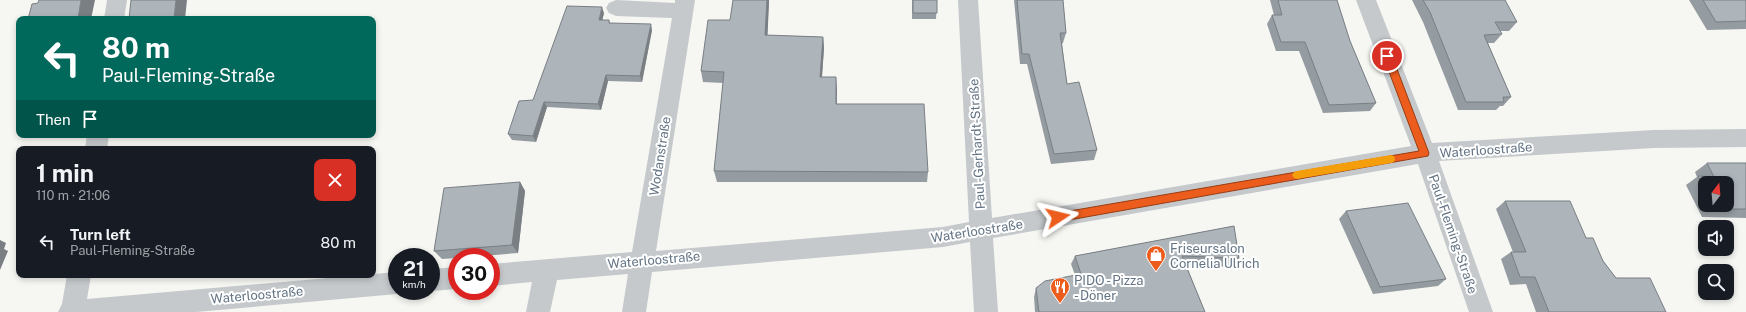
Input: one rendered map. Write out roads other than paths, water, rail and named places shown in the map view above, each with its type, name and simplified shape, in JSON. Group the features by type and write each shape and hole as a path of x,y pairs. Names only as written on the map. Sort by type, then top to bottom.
{"street":[{"path":"114,16 117,0"},
{"name":"Paul-Gerhardt-Straße","path":"968,0 986,312"},
{"name":"Paul-Fleming-Straße","path":"1366,0 1425,153 1481,312"},
{"path":"616,8 684,5"},
{"name":"Wodanstraße","path":"634,312 684,5"},
{"name":"Waterloostraße","path":"500,274 643,261 944,237 1425,153 1654,139 1746,138"},
{"path":"538,312 547,270"},
{"path":"73,312 78,278"},
{"name":"Waterloostraße","path":"70,312 388,284"}],"place":[{"name":"Friseursalon Cornelia Ulrich","path":"1156,272"},
{"name":"PIDO - Pizza - Döner","path":"1060,304"}]}
